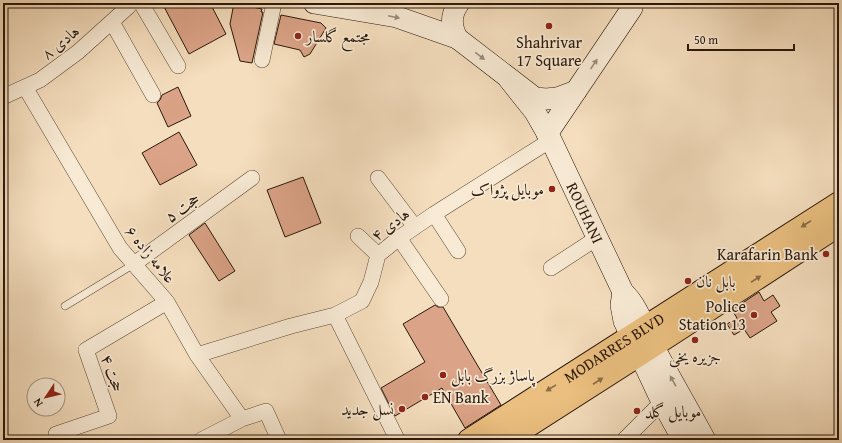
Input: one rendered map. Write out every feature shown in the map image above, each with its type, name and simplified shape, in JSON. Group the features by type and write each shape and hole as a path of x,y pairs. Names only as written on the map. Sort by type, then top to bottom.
{"main road":[{"path":"314,3 397,17 457,38 535,98 557,98 576,91"},
{"path":"457,38 452,29 452,18 455,8 459,3"},
{"path":"549,137 576,91 634,5"},
{"name":"ROUHANI","path":"508,78 535,112 549,137 623,292 621,307 624,321 642,342"},
{"name":"MODARRES BLVD","path":"506,440 839,203"},
{"name":"MODARRES BLVD","path":"470,440 642,342 839,224"},
{"path":"642,342 662,402 683,440"},
{"path":"642,342 705,440"}],"street":[{"name":"هادی ۸","path":"3,97 40,80 78,52 131,3"},
{"path":"141,3 178,66"},
{"path":"262,60 274,3"},
{"path":"112,22 153,95"},
{"name":"علامه زاده ۶","path":"25,87 120,248 167,302 197,355 242,419"},
{"name":"هادی ۴","path":"197,355 290,326 335,315 362,301 371,282 378,255 399,238 549,137"},
{"name":"حجت ۵","path":"134,264 252,178"},
{"path":"378,178 415,227"},
{"path":"434,214 458,251"},
{"path":"358,236 378,255"},
{"path":"399,238 441,299"},
{"path":"550,268 597,238"},
{"name":"حجت ۴","path":"58,440 56,434 108,416 86,350 167,302"},
{"path":"335,315 397,439"},
{"path":"624,440 662,402"},
{"path":"201,440 218,436 242,419 266,411 279,440"}],"lane":[{"path":"65,306 134,264"}],"building":[{"path":"162,3 210,3 226,34 189,54"},
{"path":"234,3 262,9 261,12 263,12 252,63 240,61 230,24"},
{"name":"مجتمع گلسار","path":"281,15 321,23 326,28 310,54 304,57 300,50 274,44"},
{"path":"178,87 191,116 168,127 157,103 162,95"},
{"path":"179,132 197,165 160,185 142,153"},
{"path":"303,177 321,223 285,237 267,190"},
{"path":"205,223 235,271 219,281 189,235"},
{"name":"Police Station 13","path":"759,292 764,301 773,295 780,306 771,312 777,321 750,338 744,329 734,335 727,324 737,318 732,310"},
{"name":"پاساژ بزرگ بابل","path":"435,305 438,307 443,307 501,405 465,428 442,388 395,416 381,388 425,362 403,324"}],"place":[{"name":"Shahrivar 17 Square","path":"549,26"},
{"name":"مجتمع گلسار","path":"298,36"},
{"name":"موبایل پژواک","path":"552,189"},
{"name":"Karafarin Bank","path":"826,254"},
{"name":"بابل نان","path":"688,281"},
{"name":"Police Station 13","path":"754,315"},
{"name":"جزیره یخی","path":"695,340"},
{"name":"پاساژ بزرگ بابل","path":"443,375"},
{"name":"EN Bank","path":"425,397"},
{"name":"نسل جدید","path":"402,409"},
{"name":"موبایل گلد","path":"637,411"}]}
